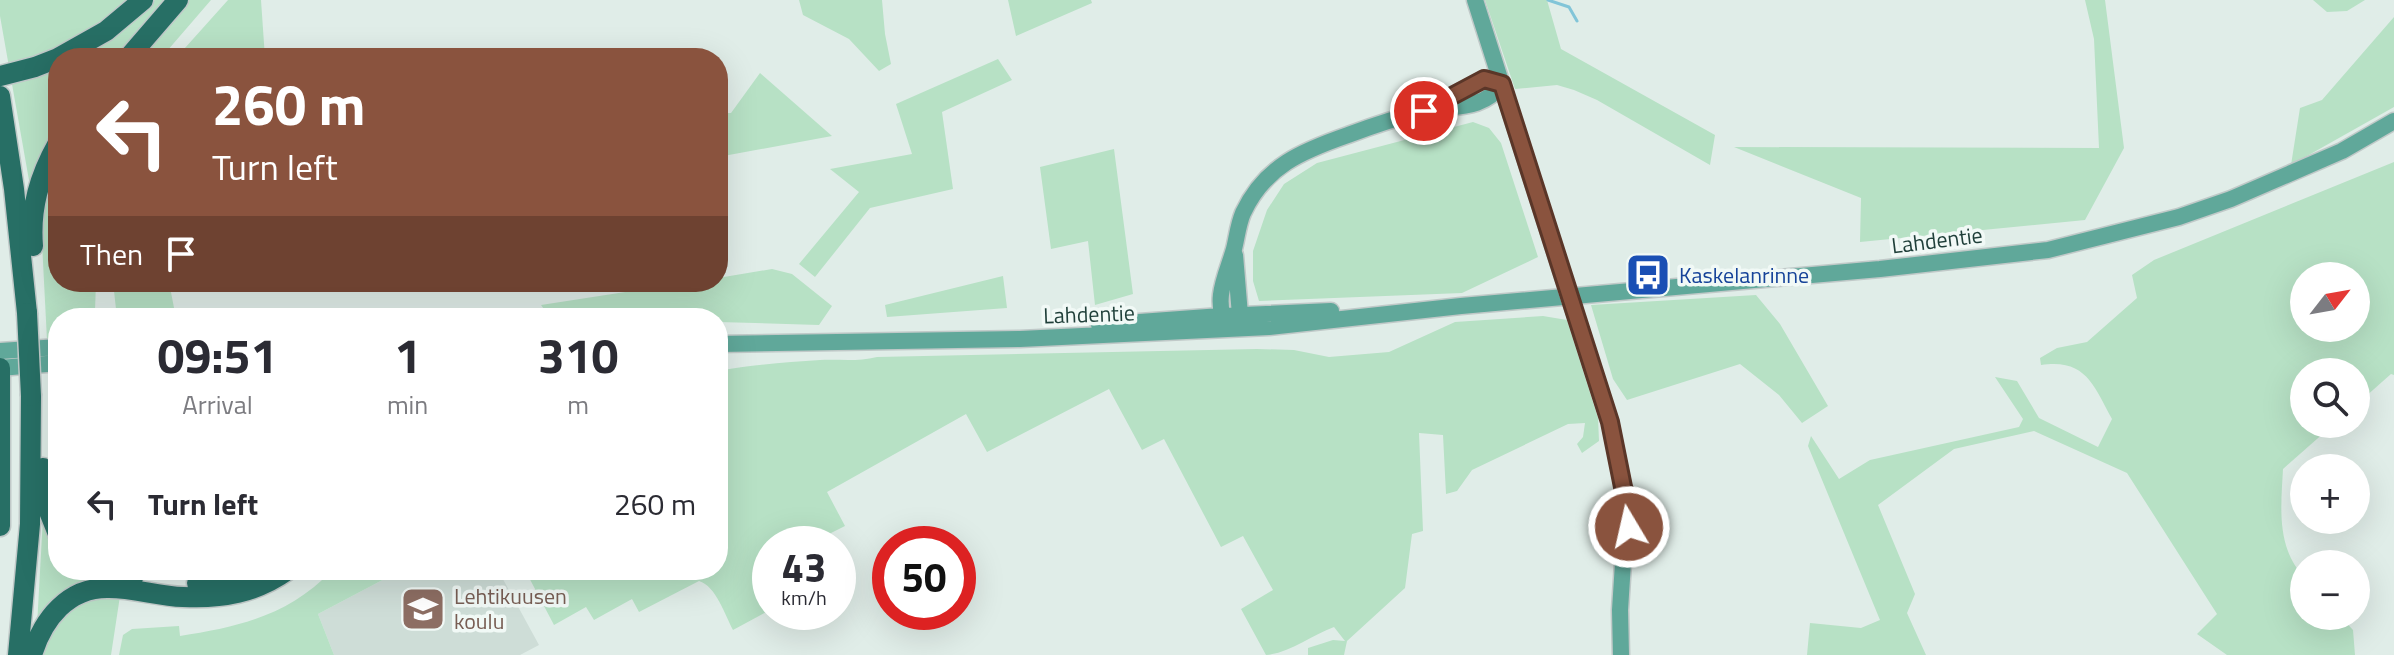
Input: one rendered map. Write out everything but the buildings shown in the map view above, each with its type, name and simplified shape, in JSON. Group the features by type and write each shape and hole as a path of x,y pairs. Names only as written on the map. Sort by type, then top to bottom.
{"highway":[{"path":"76,48 106,31 143,0"},
{"path":"137,48 178,0"},
{"path":"0,76 48,62"},
{"path":"0,96 14,189 27,313 31,396 30,524 18,655"},
{"path":"27,313 35,273 34,201 48,161"},
{"path":"0,368 0,526"},
{"path":"31,396 43,437 43,485 48,509"},
{"path":"148,580 182,584 234,580"},
{"path":"32,655 50,616 77,594 112,588 183,597 224,596 243,593 273,580"}],"main road":[{"path":"1475,0 1610,422 1623,487 1618,528 1623,563 1621,655"},
{"path":"1234,249 1240,315 1225,322 1221,286 1243,213 1278,167 1312,148 1424,111 1484,79 1502,84"},
{"name":"Lahdentie","path":"728,333 871,335 1111,324 1323,322 2048,250 2179,217 2231,199 2342,151 2394,121"},
{"name":"Lahdentie","path":"1240,315 1461,306"},
{"name":"Lahdentie","path":"728,344 1020,339 1225,322"},
{"path":"0,351 48,348"},
{"path":"0,368 48,364"},
{"path":"1611,655 1620,610"}],"shaded area":[{"name":"Lehtikuusen koulu","path":"383,580 503,580 539,645 520,655 334,655 318,614"}],"green space":[{"path":"0,0 133,0 80,48 48,48 48,153 30,186 0,16"},
{"path":"155,0 168,0 127,48 93,48"},
{"path":"189,0 211,0 170,48 148,48"},
{"path":"228,0 261,0 264,48 185,48"},
{"path":"799,0 882,0 891,64 879,71 849,39 803,15"},
{"path":"1008,0 1091,0 1092,3 1016,36"},
{"path":"1485,0 1547,0 1561,49 1715,135 1710,165 1574,90 1557,85 1515,89"},
{"path":"2085,0 2105,0 2124,148 2085,220 1860,242 1861,198 1734,147 2099,148 2094,39"},
{"path":"2313,0 2365,0 2347,11 2327,12"},
{"path":"2394,17 2394,107 2291,165 2300,108 2322,100"},
{"path":"998,59 1012,80 942,112 953,189 870,208 815,277 799,264 859,192 830,169 912,154 896,104"},
{"path":"760,73 832,136 728,155 728,113"},
{"path":"1473,122 1489,128 1501,143 1538,257 1462,293 1259,301 1253,281 1253,251 1267,210 1284,184 1317,163"},
{"path":"1114,149 1133,294 1095,305 1088,241 1051,249 1040,167"},
{"path":"2394,162 2394,375 2391,374 2370,393 2370,358 2290,358 2290,438 2318,438 2300,454 2290,454 2290,463 2283,469 2282,526 2290,555 2290,630 2353,630 2355,655 2227,655 2197,634 2217,614 2127,473 2034,431 1954,449 1878,505 1915,594 1907,613 1926,655 1807,655 1810,623 1861,628 1880,620 1808,446 1811,436 1839,479 1870,460 2019,427 2023,419 1995,377 2017,381 2039,418 2098,447 2112,419 2093,386 2078,370 2056,364 2041,365 2040,358 2057,348 2087,342 2137,298 2132,275 2154,260"},
{"path":"48,188 48,292 96,292 95,308 48,308 47,340 41,223"},
{"path":"772,269 792,274 832,306 819,325 728,322 728,308 543,308 541,305 625,292 728,292 728,276"},
{"path":"1003,276 1007,308 887,317 885,305"},
{"path":"114,292 171,292 174,308 116,308"},
{"path":"1756,295 1780,324 1828,406 1802,423 1779,395 1740,364 1627,400 1613,379 1591,305"},
{"path":"1543,316 1567,320 1598,418 1599,441 1582,453 1577,444 1583,437 1585,423 1568,424 1472,470 1457,491 1446,494 1443,435 1419,433 1423,531 1412,534 1405,588 1347,641 1344,655 1308,655 1308,648 1333,640 1345,641 1334,627 1275,654 1266,655 1241,609 1273,590 1243,536 1221,547 1164,439 1142,450 1109,389 987,452 966,414 827,492 845,526 752,526 752,620 733,630 715,595 699,581 639,612 632,599 594,620 586,607 554,625 530,580 728,580 728,369 877,357 1257,349 1294,350 1329,357 1389,352 1455,322"},
{"path":"43,517 48,526 48,580 95,580 37,626"},
{"path":"321,580 383,580 318,614 334,655 119,655 123,635 132,629 179,626 180,636 223,628 281,608"},
{"path":"98,596 120,596 111,655 41,655 54,627 76,605"}],"waterway":[{"path":"1548,0 1569,7 1577,21"}],"place":[{"name":"Kaskelanrinne","path":"1648,275"},
{"name":"Lehtikuusen koulu","path":"423,609"}],"route":[{"path":"1424,111 1484,79 1502,84 1610,422 1628,502 1629,527"}]}
